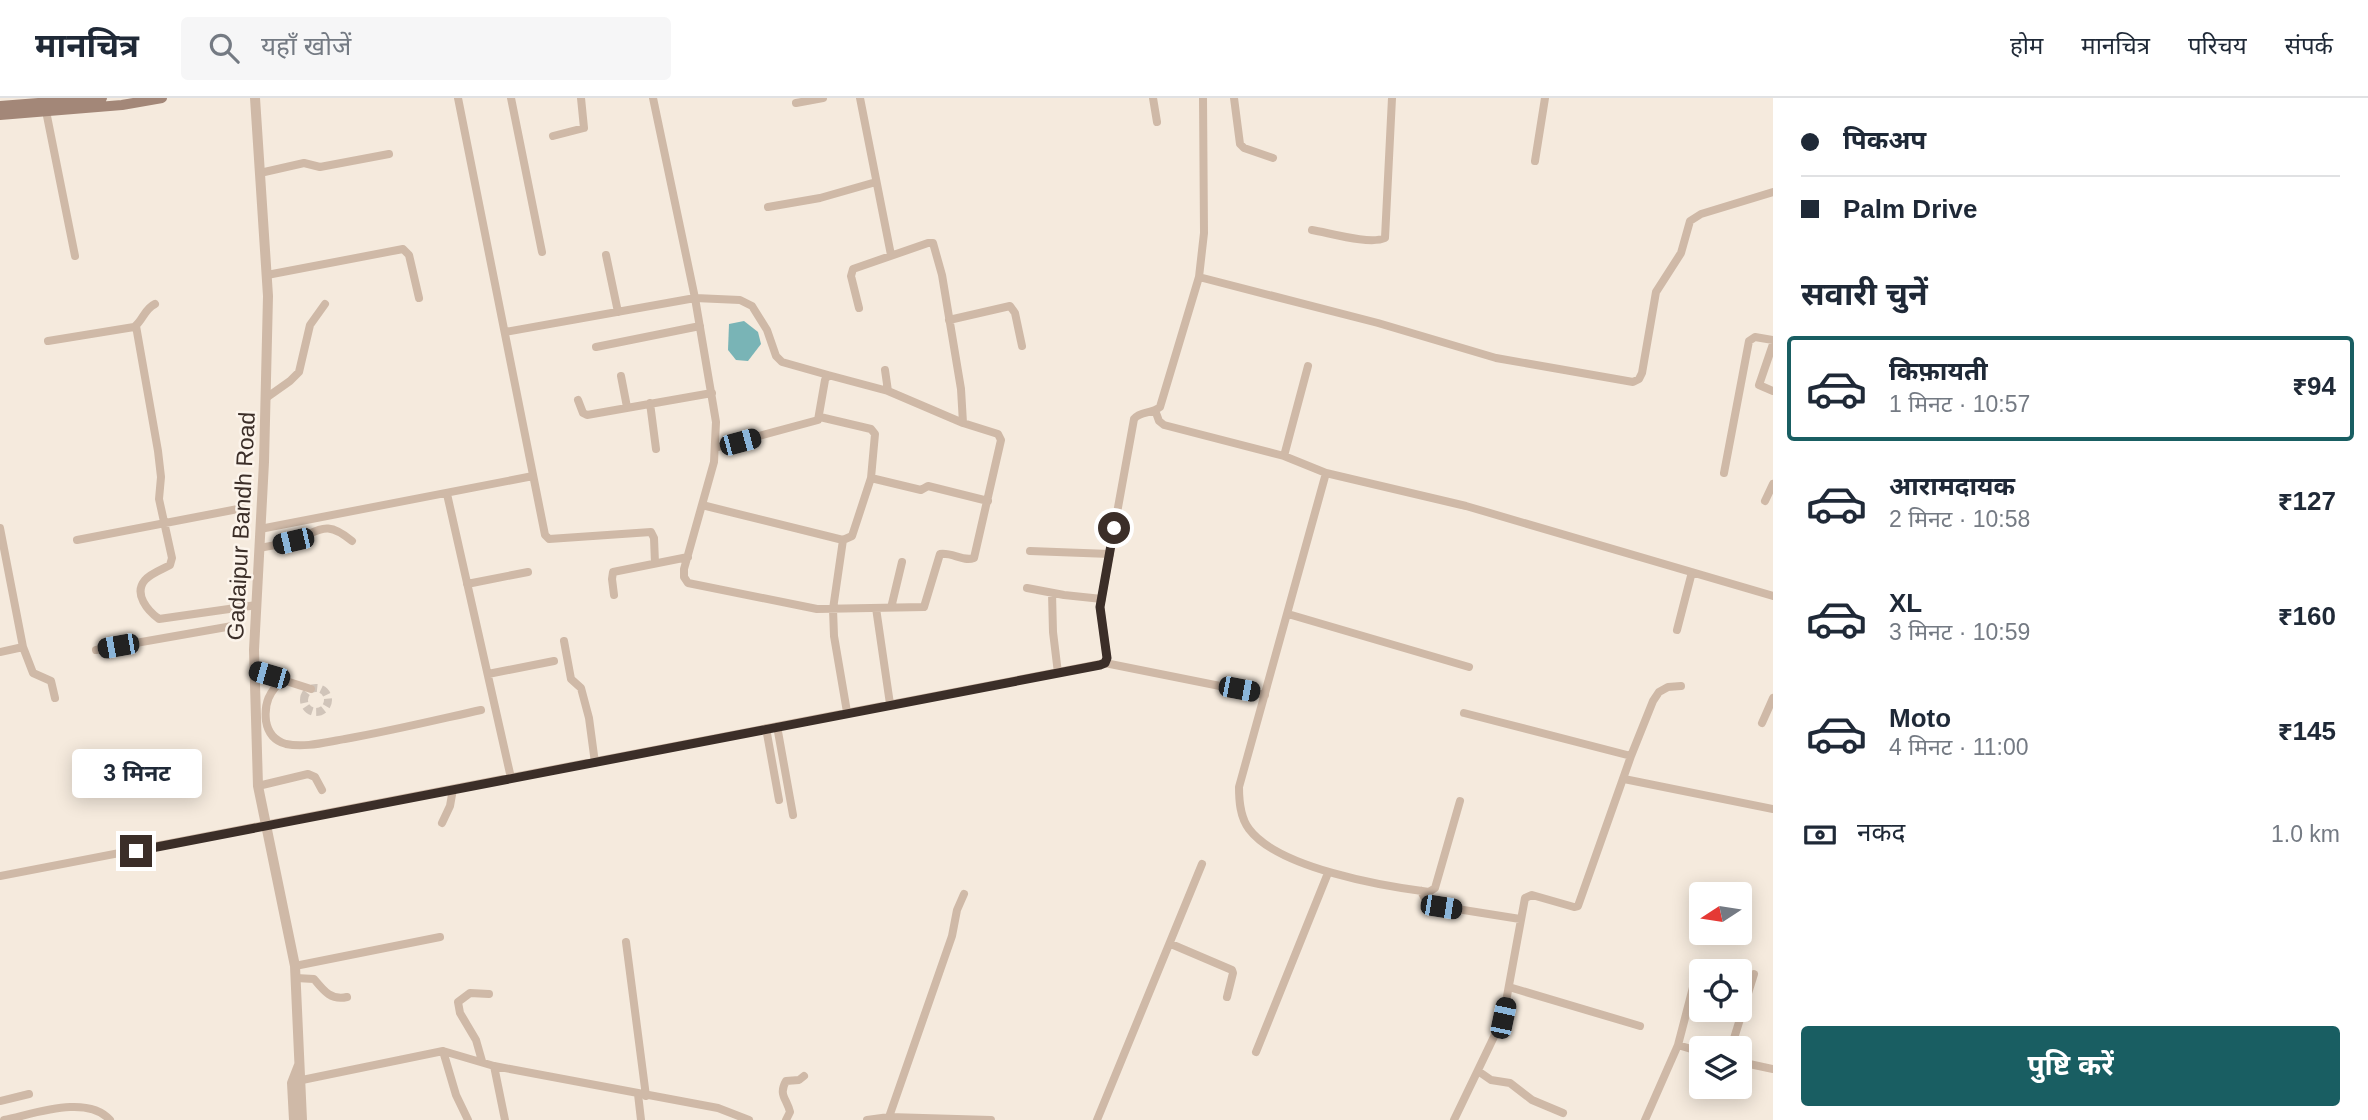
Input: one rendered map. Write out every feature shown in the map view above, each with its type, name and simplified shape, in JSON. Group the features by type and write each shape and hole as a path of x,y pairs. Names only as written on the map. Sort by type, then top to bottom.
{"main road":[{"path":"0,115 51,104 102,98"},
{"path":"0,106 122,105 162,98"}],"street":[{"name":"Gadaipur Bandh Road","path":"255,98 267,275 266,398 255,671 258,786 295,966 302,1120"},
{"path":"458,98 547,538 651,532 654,538 655,563"},
{"path":"511,98 542,252"},
{"path":"553,136 584,128 581,98"},
{"path":"505,332 695,298 740,300 749,303 767,330 776,356 782,362 888,391 1000,436 974,558 970,560 947,553 940,554 924,607 813,609 688,583 684,573 714,462 716,422 695,298 653,98"},
{"path":"796,103 823,98"},
{"path":"860,98 891,255"},
{"path":"1153,98 1157,122"},
{"path":"1105,663 1107,658 1100,610 1134,419 1139,414 1160,407 1199,277 1204,233 1203,98"},
{"path":"1234,98 1240,144 1244,148 1273,158"},
{"path":"1312,230 1380,240 1385,237 1392,98"},
{"path":"1535,161 1545,98"},
{"path":"51,104 75,256"},
{"path":"260,173 297,164 311,163 320,167 389,154"},
{"path":"768,208 820,198 876,182"},
{"path":"1199,277 1378,323 1496,358 1633,382 1639,379 1642,373 1656,292 1681,253 1690,221 1700,214 1773,192"},
{"path":"859,308 851,276 853,270 933,243 942,275 961,389 963,423"},
{"path":"267,275 403,249 409,255 419,298"},
{"path":"606,254 618,312"},
{"path":"155,304 146,311 136,326 158,451 161,477 159,493 171,554 170,565 145,580 142,588 145,607 159,619 163,638"},
{"path":"266,398 290,382 299,372 310,325 325,304"},
{"path":"949,320 1010,306 1022,346"},
{"path":"48,341 136,326"},
{"path":"596,347 699,326"},
{"path":"1724,473 1749,341 1755,337 1773,342 1759,385 1773,391"},
{"path":"1283,456 1308,366"},
{"path":"886,370 888,391"},
{"path":"715,448 814,422 820,417 828,375"},
{"path":"621,376 627,407"},
{"path":"578,400 583,413 587,415 712,393"},
{"path":"650,403 656,449"},
{"path":"1155,410 1159,421 1164,425 1283,456 1326,473 1466,506 1773,596"},
{"path":"702,505 843,540 852,536 871,478 876,439 872,429 820,417"},
{"path":"1326,473 1239,787 1242,816 1259,840 1328,873 1429,892 1435,888 1460,801"},
{"path":"260,529 533,476"},
{"path":"871,478 921,490 928,485 988,501"},
{"path":"1765,501 1773,484"},
{"path":"447,494 511,778"},
{"path":"77,540 243,508"},
{"path":"260,548 293,541 328,527 352,541"},
{"path":"0,528 23,647 33,673 51,681 55,698"},
{"path":"843,540 833,609 834,636 847,712"},
{"path":"1030,551 1110,554"},
{"path":"614,594 613,572 688,557"},
{"path":"891,608 902,562"},
{"path":"467,584 528,572"},
{"path":"1677,630 1692,572"},
{"path":"1027,589 1102,599"},
{"path":"1052,593 1058,673"},
{"path":"159,619 257,606"},
{"path":"876,608 890,704"},
{"path":"1288,614 1469,667"},
{"path":"96,650 238,625"},
{"path":"564,641 571,679 580,685 583,696 595,763"},
{"path":"0,652 23,647"},
{"path":"488,674 554,662"},
{"path":"0,876 1105,663 1265,695"},
{"path":"255,671 311,689"},
{"path":"283,679 269,695 266,713 267,724 273,737 287,744 308,745 337,740 481,710"},
{"path":"1454,1120 1500,1026 1525,898 1532,895 1578,906 1631,757 1656,696 1670,686 1681,686"},
{"path":"1762,723 1773,698"},
{"path":"1464,713 1631,757"},
{"path":"777,726 793,815"},
{"path":"766,728 779,800"},
{"path":"258,786 308,774 315,777 322,790"},
{"path":"1624,779 1773,809"},
{"path":"442,823 450,806 453,789"},
{"path":"1097,1120 1202,864"},
{"path":"1256,1052 1328,873"},
{"path":"1421,891 1427,903 1432,905 1520,919"},
{"path":"889,1117 964,894"},
{"path":"295,966 440,937"},
{"path":"626,942 642,1095 641,1120"},
{"path":"1171,944 1232,970 1227,997"},
{"path":"1735,1036 1754,974"},
{"path":"296,978 314,979 326,994 340,999 347,997"},
{"path":"1509,987 1640,1026"},
{"path":"482,1062 476,1040 460,1013 458,1002 470,993 489,994"},
{"path":"1645,1120 1678,1045 1689,1003"},
{"path":"1678,1045 1689,1048"},
{"path":"302,1080 443,1051 494,1066 718,1108 749,1120"},
{"path":"443,1051 456,1094 468,1120"},
{"path":"294,1120 292,1083 299,1065"},
{"path":"1752,1065 1773,1069"},
{"path":"494,1066 505,1120"},
{"path":"1478,1071 1491,1080 1510,1083 1532,1100 1563,1113"},
{"path":"786,1120 790,1112 783,1099 782,1088 786,1081 799,1080 804,1076"},
{"path":"0,1101 29,1094"},
{"path":"4,1120 82,1106 98,1110 110,1120"},
{"path":"867,1120 889,1117 991,1120"}],"water":[{"path":"744,321 758,332 761,344 748,361 736,360 728,350 729,324"}],"tunnel":[{"path":"316,688 327,695 328,700 321,711 316,712 305,705 304,700 311,689 316,688"}],"route":[{"path":"136,851 1100,665 1107,661 1100,607 1114,528"}]}
